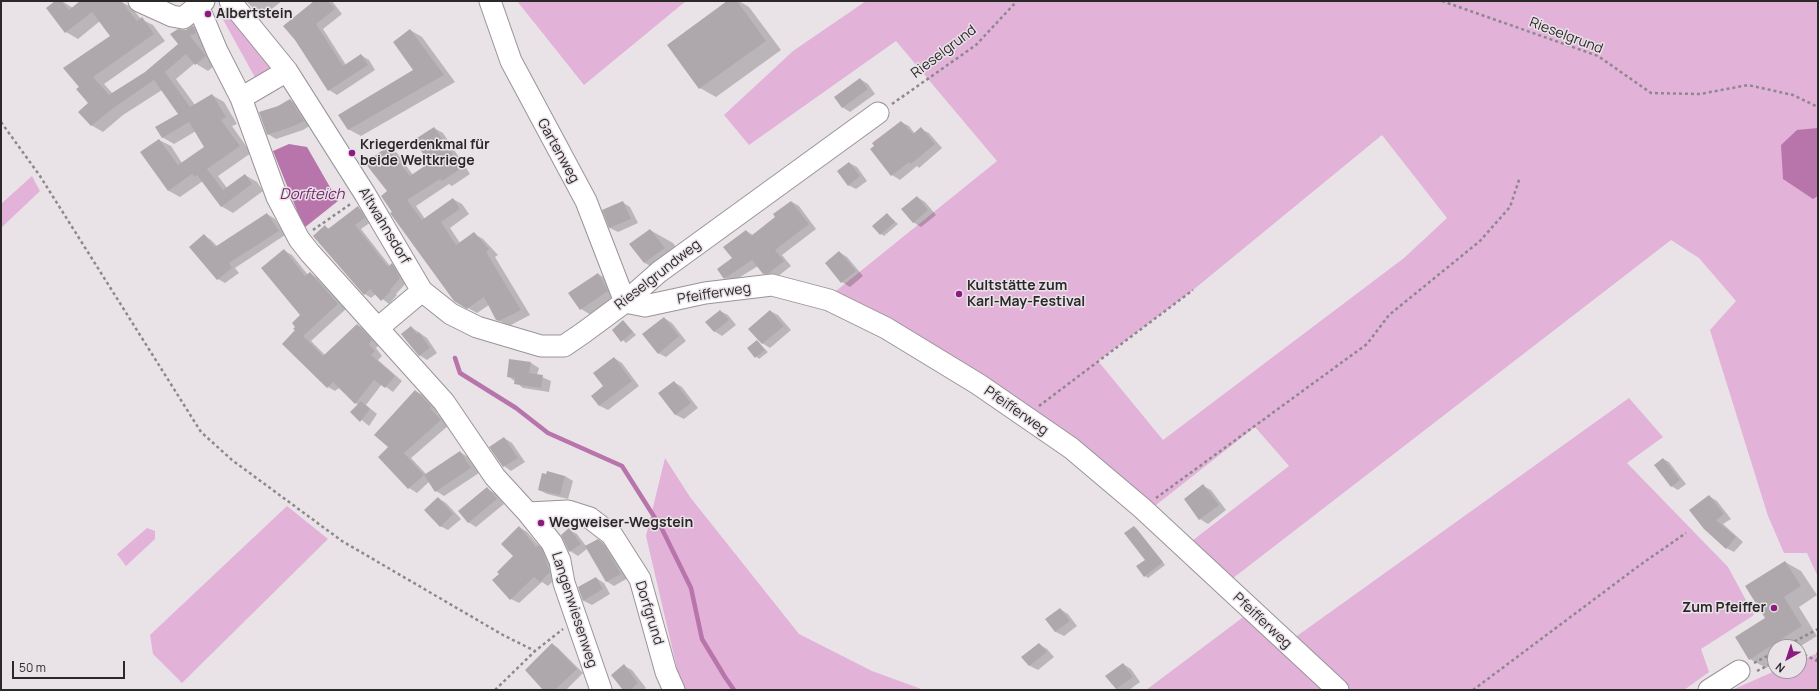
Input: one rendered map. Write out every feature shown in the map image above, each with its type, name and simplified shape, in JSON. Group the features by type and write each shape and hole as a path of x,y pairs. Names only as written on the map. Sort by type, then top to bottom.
{"street":[{"path":"139,1 172,16 182,18 199,2 217,50 241,98 277,197 299,239 444,402 495,478 528,513"},
{"name":"Altwahnsdorf","path":"230,1 287,71 365,194 422,291"},
{"name":"Gartenweg","path":"490,1 511,61 586,202 625,302"},
{"path":"241,98 287,71"},
{"name":"Rieselgrundweg","path":"422,291 451,314 477,327 541,346 564,346 625,302 660,272 878,113"},
{"name":"Pfeifferweg","path":"625,302 645,306 705,293 772,285 829,300 886,328 978,384 1071,448 1142,508 1282,640 1338,690"},
{"path":"378,328 422,291"},
{"name":"Dorfgrund","path":"528,513 568,511 590,518 612,535 640,579 666,672 674,690"},
{"name":"Langenwiesenweg","path":"528,513 552,543 560,561 564,583 600,690"},
{"path":"1709,690 1739,671"}],"path":[{"name":"Rieselgrund","path":"878,113 976,44 1017,1"},
{"name":"Rieselgrund","path":"1442,1 1598,56 1651,93 1700,94 1748,85 1793,95 1818,107"},
{"path":"1,122 40,176 200,432 232,460 342,541 504,635 536,651"},
{"path":"1142,508 1367,344 1389,314 1480,242 1510,207 1520,177"},
{"path":"299,239 365,194"},
{"path":"1025,417 1193,290"},
{"path":"1473,690 1640,565 1686,533"},
{"path":"495,690 536,651 576,618"},
{"path":"1799,639 1818,629"},
{"path":"1807,656 1817,661 1818,652"},
{"path":"1739,671 1767,656"}],"shaded area":[{"path":"517,1 686,1 584,85"},
{"path":"866,1 1818,1 1818,577 1807,553 1784,553 1768,516 1710,330 1736,301 1699,258 1671,240 1228,582 1188,544 1289,466 1255,427 1151,509 831,295 997,161 896,41 749,145 724,115 793,51","holes":["1382,135 1447,218 1404,258 1163,440 1098,361 1193,290"]},
{"path":"229,6 277,67 257,81 220,14"},
{"path":"32,176 40,191 1,228 1,204"},
{"path":"1629,398 1663,437 1627,463 1728,567 1754,615 1701,649 1709,672 1684,690 1146,690 1246,615 1290,641"},
{"path":"665,458 690,497 799,634 872,671 924,690 682,690 646,536"},
{"path":"287,506 328,539 182,683 153,654 150,635"},
{"path":"147,528 155,531 155,539 126,566 117,554"},
{"path":"1818,653 1818,690 1732,690 1767,675 1767,679 1807,679 1807,658"}],"water":[{"path":"1818,128 1818,196 1813,199 1783,179 1781,145 1797,130"},
{"name":"Dorfteich","path":"289,144 307,147 338,201 304,228 273,151"}],"building":[{"path":"55,1 61,1 69,10 80,1 121,1 137,21 142,17 154,34 93,77 109,95 145,72 178,44 170,34 178,29 186,30 193,25 196,33 190,36 206,56 195,65 186,54 165,72 190,107 212,94 226,117 221,120 240,146 207,169 223,190 245,174 252,184 221,207 197,175 195,177 192,174 168,191 140,152 159,139 178,165 204,147 189,122 162,138 155,127 178,114 154,80 112,109 91,126 78,112 88,103 76,89 79,87 63,68 110,36 92,12 65,33 46,8"},
{"path":"314,1 328,1 335,9 316,24 343,66 361,54 368,65 328,91 295,40 283,26"},
{"path":"727,1 737,1 766,41 699,89 667,45"},
{"path":"410,29 444,75 348,130 338,115 413,70 393,42"},
{"path":"860,78 868,89 842,108 834,97"},
{"path":"290,99 304,121 267,135 259,112 278,106"},
{"path":"901,121 913,134 921,127 935,144 911,164 909,162 891,176 870,149 874,146 872,143"},
{"path":"434,127 462,168 442,181 440,179 407,200 422,220 453,198 460,209 441,222 456,245 474,232 489,249 486,252 521,310 499,321 496,320 484,297 467,309 454,301 390,213 392,212 381,196 387,191 365,163 387,147 410,176 429,163 414,140"},
{"path":"849,162 860,176 848,186 837,171"},
{"path":"917,196 928,210 913,223 901,209"},
{"path":"623,201 631,219 609,228 602,210"},
{"path":"791,201 809,224 775,250 784,261 769,273 763,274 752,260 724,279 717,269 732,258 723,247 746,230 751,236 775,217 773,214"},
{"path":"358,206 365,218 355,225 388,267 392,263 400,278 390,290 391,291 381,301 370,289 364,295 313,236 325,225 328,229"},
{"path":"267,213 279,231 229,263 232,268 217,280 189,247 204,234 215,247"},
{"path":"887,213 895,222 880,235 872,226"},
{"path":"650,229 665,248 644,263 629,244"},
{"path":"284,249 305,276 310,272 338,304 303,336 323,356 357,324 372,340 369,344 375,351 371,355 395,376 385,388 374,380 355,404 333,382 327,388 282,344 295,330 293,329 295,327 292,323 300,315 261,268"},
{"path":"839,251 856,271 841,283 825,263"},
{"path":"598,273 608,291 580,310 568,293"},
{"path":"720,310 729,320 714,332 705,322"},
{"path":"770,310 784,326 762,344 748,329"},
{"path":"664,317 679,336 658,354 642,334"},
{"path":"623,320 633,332 621,342 612,330"},
{"path":"411,326 417,334 419,332 430,348 419,356 401,334"},
{"path":"757,340 765,350 755,358 747,348"},
{"path":"614,357 632,381 599,406 591,396 603,386 593,373"},
{"path":"509,359 531,362 529,373 543,375 541,388 514,384 515,378 507,377"},
{"path":"674,381 691,403 675,415 658,393"},
{"path":"415,390 431,406 430,408 441,420 404,453 424,475 408,489 378,457 388,447 374,435"},
{"path":"361,401 370,409 360,422 350,412"},
{"path":"504,437 518,458 503,467 489,447"},
{"path":"460,451 471,468 435,492 424,475"},
{"path":"1663,458 1680,480 1671,487 1654,465"},
{"path":"547,471 565,476 560,495 538,490 542,473 546,474"},
{"path":"1203,484 1219,505 1199,520 1184,499"},
{"path":"487,487 497,499 468,523 458,511"},
{"path":"1709,495 1724,514 1716,520 1736,537 1726,549 1704,529 1689,510"},
{"path":"438,497 453,514 440,527 424,510"},
{"path":"519,526 536,547 538,545 542,549 550,572 540,582 534,577 510,600 492,580 499,574 497,572 513,556 501,544"},
{"path":"1134,526 1163,562 1144,577 1136,566 1145,560 1124,533"},
{"path":"569,528 581,544 569,552 561,535"},
{"path":"598,539 603,543 621,574 606,582 585,546"},
{"name":"Zum Pfeiffer","path":"1785,561 1801,586 1784,597 1802,626 1782,639 1767,639 1767,648 1749,660 1735,637 1765,618 1745,586"},
{"path":"596,577 603,589 583,601 578,587"},
{"path":"1060,608 1070,621 1055,632 1045,619"},
{"path":"552,643 577,669 555,690 543,690 525,670"},
{"path":"1039,643 1047,652 1029,666 1021,657"},
{"path":"1123,663 1133,677 1116,689 1105,676"},
{"path":"624,664 638,683 630,690 623,690 611,675"}],"waterway":[{"path":"455,358 460,373 516,408 548,433 622,466 662,529 691,588 702,639 734,690"}],"place":[{"name":"Albertstein","path":"208,14"},
{"name":"Kriegerdenkmal für beide Weltkriege","path":"352,153"},
{"name":"Kultstätte zum Karl-May-Festival","path":"959,294"},
{"name":"Wegweiser-Wegstein","path":"541,523"},
{"name":"Zum Pfeiffer","path":"1774,608"}]}
